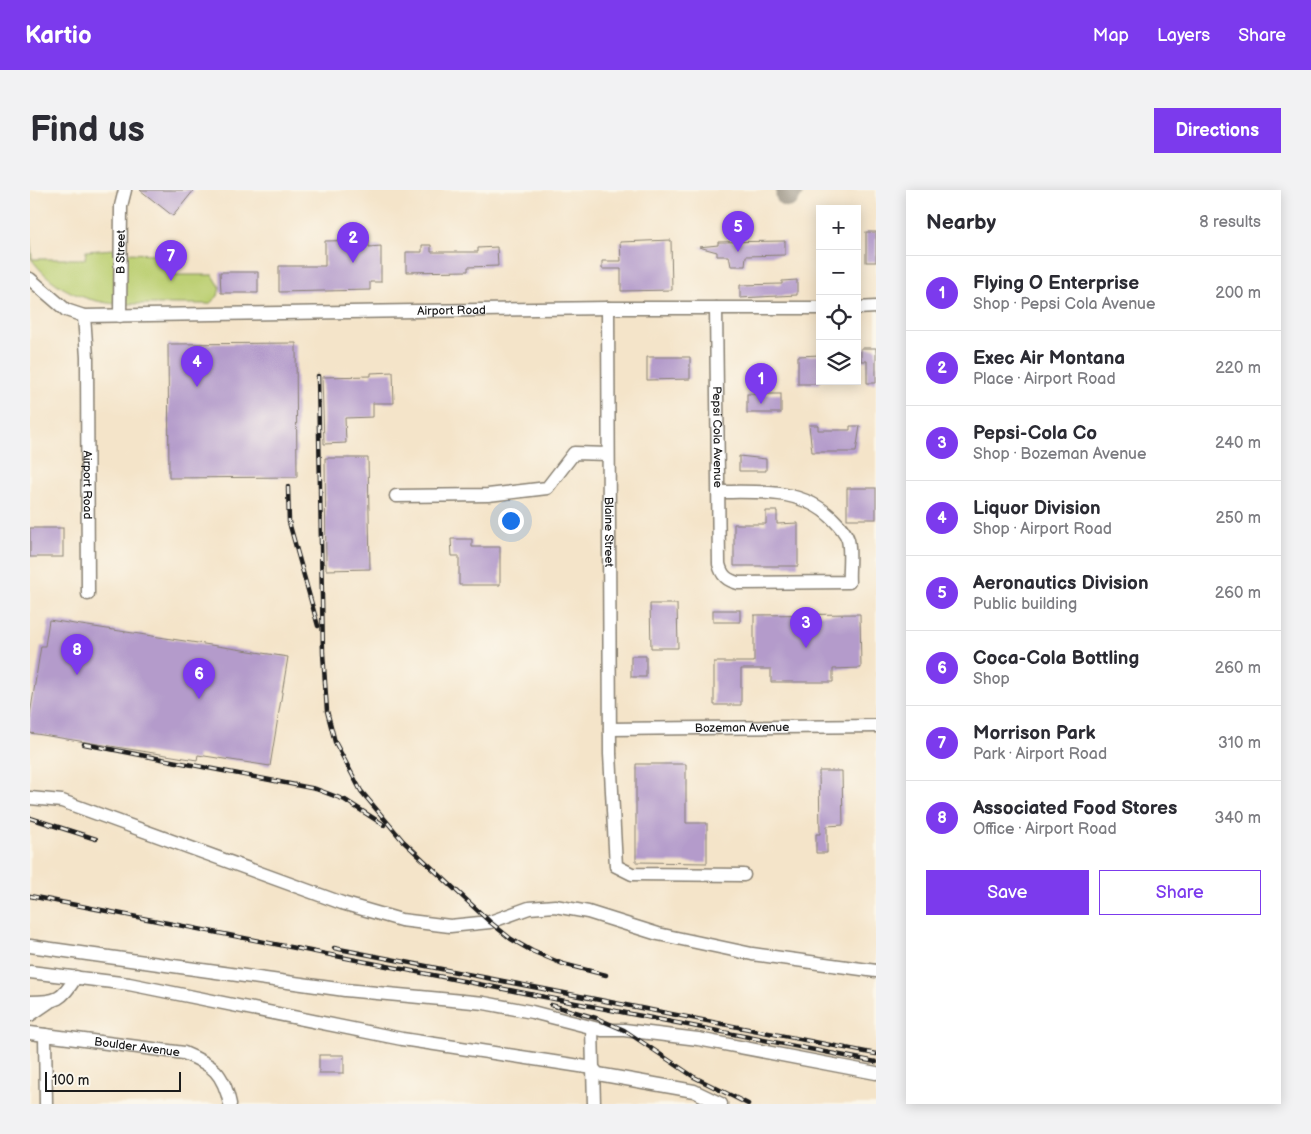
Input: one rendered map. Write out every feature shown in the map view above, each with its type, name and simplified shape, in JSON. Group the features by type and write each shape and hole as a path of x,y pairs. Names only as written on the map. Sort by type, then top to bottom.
{"street":[{"name":"B Street","path":"120,316 120,206 125,190"},
{"name":"Airport Road","path":"30,279 66,310 84,316 608,308 816,308"},
{"name":"Blaine Street","path":"608,308 610,754 616,866 632,874 744,875"},
{"name":"Pepsi Cola Avenue","path":"716,308 719,564 721,573 728,580 738,583 849,582 848,540 839,525 823,510 805,500 774,492 719,492"},
{"path":"861,308 876,308"},
{"name":"Airport Road","path":"84,316 88,594"},
{"path":"396,496 488,495 547,488 574,453 608,454"},
{"name":"Bozeman Avenue","path":"610,729 876,726"},
{"path":"30,798 62,801 342,903 401,920 450,926 482,923 529,908 555,906 588,912 658,934 752,954 876,971"},
{"path":"30,946 345,990 484,1003 532,1012 592,1028 698,1039 876,1073"},
{"path":"30,972 76,976 129,984 402,1039 593,1068 598,1074 694,1092 721,1104"},
{"path":"30,1015 66,992 76,976"},
{"path":"30,1002 49,1002"},
{"path":"592,1028 594,1104"},
{"name":"Boulder Avenue","path":"30,1034 184,1053 207,1062 217,1070 227,1089 230,1104"},
{"path":"45,1035 46,1104"}],"green space":[{"path":"30,237 32,259 85,259 86,251 115,249 115,304 78,295 57,284 38,267 30,257"},
{"path":"125,253 158,254 176,275 213,275 220,287 218,296 209,304 125,304"}],"building":[{"path":"140,190 194,190 173,216"},
{"path":"866,232 876,232 876,262 866,262"},
{"path":"369,240 369,247 381,246 381,282 370,282 370,290 279,292 279,266 325,266 325,241"},
{"path":"671,240 672,290 621,291 621,269 602,269 602,261 621,261 620,242"},
{"path":"785,241 785,255 746,256 745,266 731,266 729,256 717,256 717,252 699,247 718,245 718,242"},
{"path":"422,245 431,245 431,252 478,252 478,248 497,247 498,266 468,267 468,271 406,272 406,252 422,252"},
{"path":"220,272 258,272 258,293 221,293"},
{"path":"797,280 797,295 740,298 740,285 782,284 782,281"},
{"path":"296,343 297,477 169,478 168,344"},
{"path":"861,348 876,348 876,383 867,383 867,361 861,361"},
{"path":"816,355 816,384 798,384 798,356"},
{"path":"647,357 690,357 690,379 647,380"},
{"path":"393,372 394,403 373,403 373,417 345,418 346,443 324,444 322,377 371,376 371,373"},
{"path":"747,394 781,394 781,413 747,413"},
{"path":"809,425 818,425 818,430 850,430 850,426 860,426 856,452 812,452"},
{"path":"739,456 766,459 766,471 739,471"},
{"path":"325,458 368,458 370,569 326,570"},
{"path":"847,488 876,488 876,519 847,519"},
{"path":"766,511 777,511 777,524 798,523 798,566 734,566 734,524 766,524"},
{"path":"30,528 63,528 63,557 30,557"},
{"path":"451,539 472,539 472,547 500,547 500,585 459,585 459,556 452,556"},
{"path":"650,604 677,604 678,648 651,648"},
{"path":"713,610 740,610 740,622 713,622"},
{"path":"860,614 861,668 833,669 833,682 771,682 771,669 741,669 741,705 714,705 714,662 754,662 754,615"},
{"path":"49,620 288,657 270,766 198,755 197,760 30,733 30,715 41,646 45,646"},
{"path":"631,656 646,656 646,677 631,677"},
{"path":"636,764 686,764 686,823 707,823 707,863 636,862"},
{"path":"819,771 842,771 843,825 827,826 827,853 816,853 816,834 820,834"},
{"path":"319,1055 344,1055 344,1073 319,1073"}],"taxiway":[{"path":"788,195 791,190"}],"railway":[{"path":"318,376 323,653 327,711 335,742 361,791 403,841 490,922 511,939 532,951 563,964 606,975"},
{"path":"288,487 289,522 318,626"},
{"path":"84,744 316,789 345,800 384,825"},
{"path":"30,818 96,839"},
{"path":"30,896 876,1062"},
{"path":"334,948 876,1054"},
{"path":"551,1005 596,1018 624,1030 694,1077 748,1104"}],"place":[{"name":"Aeronautics Division","path":"738,252"},
{"name":"Exec Air Montana","path":"353,263"},
{"name":"Morrison Park","path":"171,281"},
{"name":"Liquor Division","path":"197,387"},
{"name":"Flying O Enterprise","path":"761,404"},
{"name":"Pepsi-Cola Co","path":"806,648"},
{"name":"Associated Food Stores","path":"77,675"},
{"name":"Coca-Cola Bottling","path":"199,699"}]}
